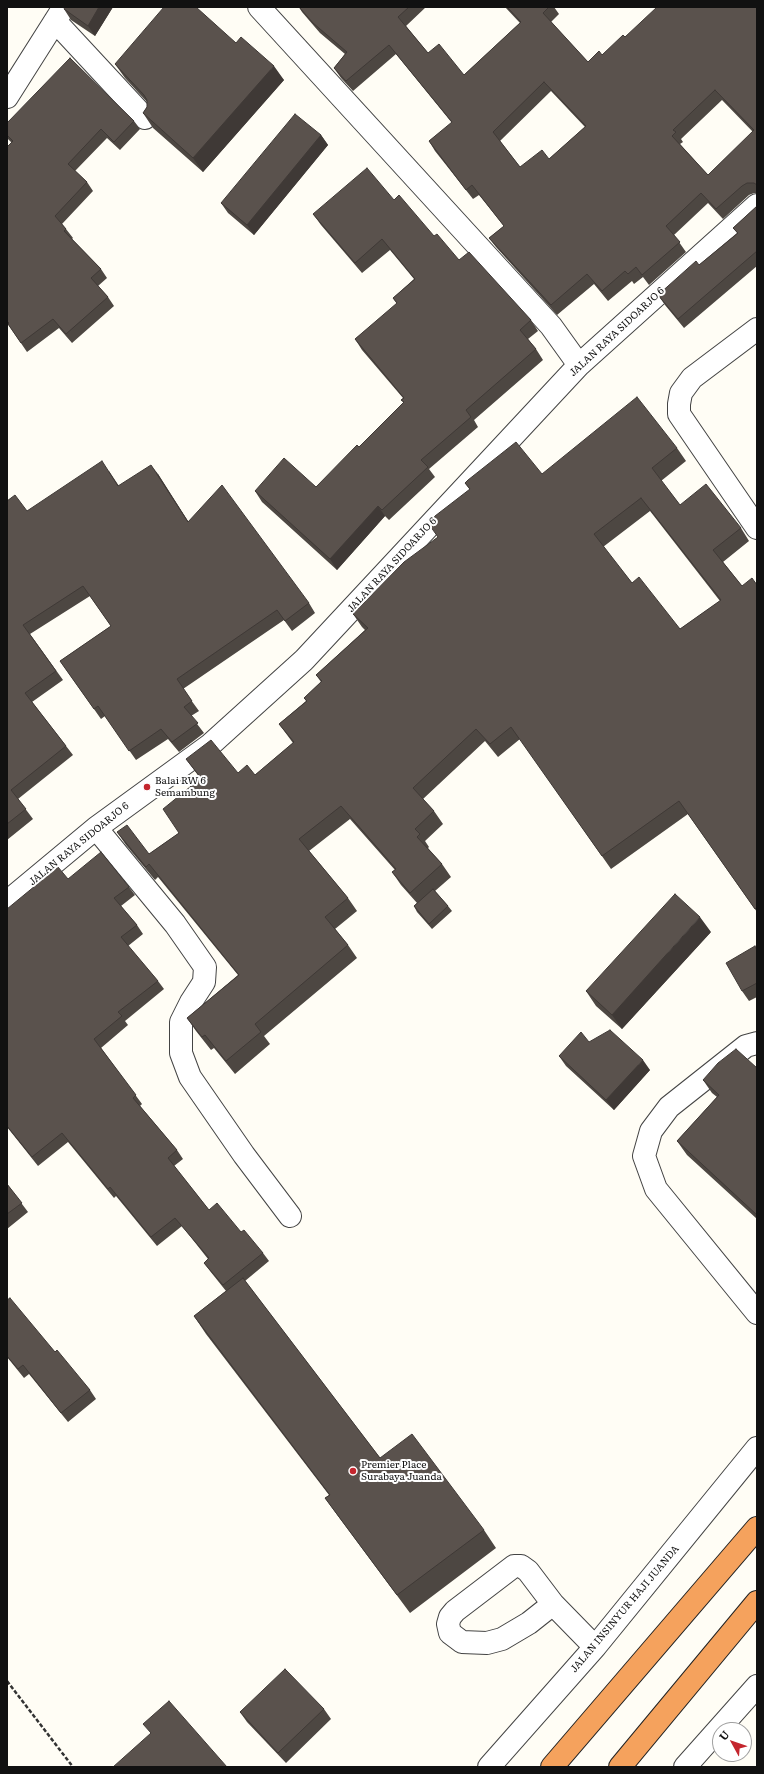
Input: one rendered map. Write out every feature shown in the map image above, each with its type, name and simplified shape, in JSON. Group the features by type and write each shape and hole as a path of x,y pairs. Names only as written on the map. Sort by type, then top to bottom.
{"highway":[{"path":"552,1767 757,1528"},
{"path":"628,1764 757,1602"}],"street":[{"path":"258,7 551,326 579,365"},
{"path":"7,97 60,14 145,118"},
{"name":"JALAN RAYA SIDOARJO 6","path":"7,902 96,828 210,745 304,660 579,365 757,206"},
{"path":"757,329 692,378 681,393 679,414 757,528"},
{"path":"96,828 175,924 205,966 204,982 191,1002 181,1022 181,1052 190,1077 244,1155 290,1216"},
{"path":"757,1043 746,1046 669,1107 650,1131 644,1156 656,1189 757,1313"},
{"name":"JALAN INSINYUR HAJI JUANDA","path":"489,1767 595,1647 757,1448"},
{"path":"553,1604 595,1647"},
{"path":"685,1767 757,1686"}],"path":[{"path":"7,1677 10,1684"},
{"path":"7,1681 73,1767"}],"building":[{"path":"65,7 99,7 88,26 64,9"},
{"path":"164,7 196,7 236,43 241,37 274,66 193,158 143,113 147,107 147,100 115,64"},
{"path":"299,7 409,7 398,17 428,53 439,44 464,75 521,22 507,7 549,7 543,13 588,62 599,51 602,55 623,35 625,37 657,7 757,7 757,185 754,183 747,183 716,209 701,193 666,226 680,242 642,275 636,267 628,274 625,271 602,291 587,274 551,305 489,238 504,226 472,185 466,190 429,141 452,122 389,45 346,81 334,68 347,52 313,23","holes":["544,82 586,126 549,159 542,150 520,167 493,132","715,90 754,130 708,175 672,136 676,132 673,130"]},
{"path":"70,58 134,121 114,142 101,129 68,164 87,182 55,216 66,229 64,231 101,269 91,278 108,297 66,334 53,319 21,343 7,321 7,147 13,141 7,135 7,123"},
{"path":"295,114 321,135 247,225 221,203"},
{"path":"367,168 394,200 399,195 434,236 437,234 459,260 469,252 531,320 520,330 536,349 466,410 471,417 421,460 428,467 382,510 378,506 330,559 255,491 284,458 316,487 357,445 359,447 404,402 401,400 404,398 355,339 397,303 393,298 415,279 382,239 355,263 313,214"},
{"path":"757,206 757,251 678,319 658,295 696,261 699,265 738,233 733,228"},
{"path":"637,397 677,448 652,468 680,505 706,484 741,528 713,550 742,586 752,578 757,585 757,907 755,909 679,801 602,856 511,727 490,744 476,729 413,788 434,811 415,829 420,834 417,837 442,864 410,893 392,872 396,869 341,806 299,839 348,898 325,917 348,945 255,1024 261,1032 226,1061 205,1035 202,1037 187,1018 239,975 149,864 146,867 117,832 127,825 149,854 179,833 163,809 201,778 186,759 211,740 238,773 247,765 255,775 294,742 279,724 307,701 304,698 322,681 316,675 368,628 353,614 404,562 438,537 428,523 470,489 465,483 516,442 542,474","holes":["641,498 721,600 680,629 639,577 632,583 594,534"]},
{"path":"102,461 118,486 151,465 188,522 222,485 309,603 285,621 277,610 177,679 192,701 184,707 198,723 172,742 161,729 129,751 98,706 94,709 60,661 111,626 83,586 23,625 56,671 25,693 66,746 11,790 26,809 7,824 7,501 15,495 27,511"},
{"path":"101,852 129,887 114,898 137,925 121,937 158,981 118,1012 122,1016 94,1039 136,1095 133,1098 177,1150 168,1158 209,1210 217,1203 241,1232 244,1230 263,1253 223,1285 204,1263 209,1258 175,1218 151,1237 110,1187 108,1189 62,1133 32,1157 7,1126 7,909 58,867 68,879"},
{"path":"433,889 448,906 429,924 414,906"},
{"path":"675,894 700,917 612,1015 586,991"},
{"path":"755,946 757,950 757,983 742,991 726,963"},
{"path":"610,1030 643,1060 606,1100 559,1056 581,1032 589,1042"},
{"path":"736,1049 757,1068 757,1215 677,1141 719,1095 703,1080 718,1063"},
{"path":"7,1184 22,1203 7,1214"},
{"path":"243,1278 380,1458 412,1434 484,1530 397,1595 325,1498 330,1495 194,1316"},
{"path":"10,1298 55,1352 57,1350 90,1390 61,1413 23,1365 18,1369 7,1356 7,1300"},
{"path":"285,1669 324,1709 278,1753 240,1712"},
{"path":"169,1701 227,1767 113,1767 151,1733 143,1724"}],"place":[{"name":"Balai RW 6 Semambung","path":"147,787"},
{"name":"Premier Place Surabaya Juanda","path":"353,1471"}]}
